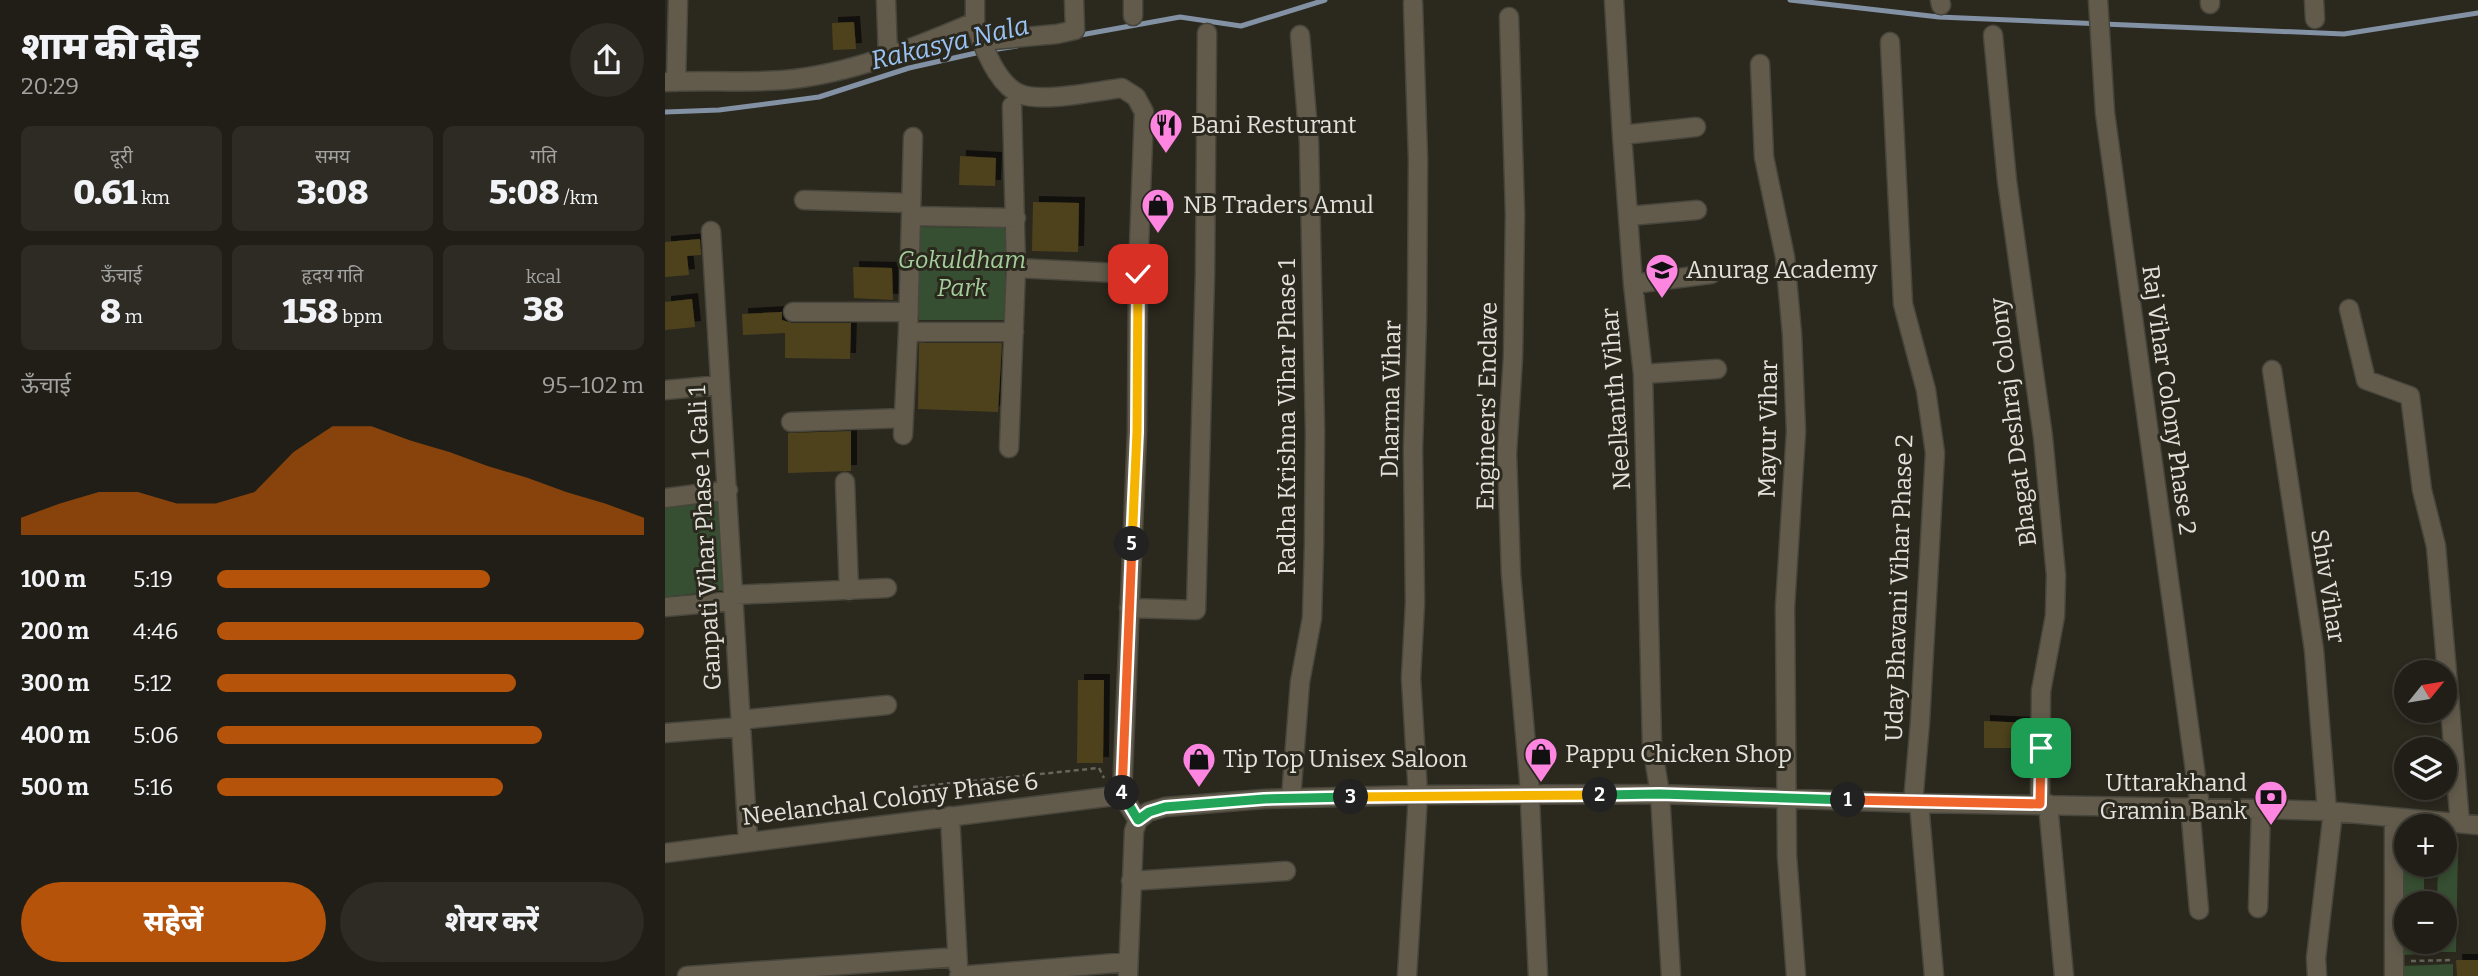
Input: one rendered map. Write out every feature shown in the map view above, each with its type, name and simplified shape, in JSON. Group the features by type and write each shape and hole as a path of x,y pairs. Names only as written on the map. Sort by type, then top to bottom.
{"street":[{"path":"678,0 671,82 786,80 888,57 975,22"},
{"path":"886,0 888,57"},
{"path":"975,0 975,22 985,49 999,76 1018,94 1039,98 1122,88 1136,97 1144,112 1138,274 1137,432 1118,796 1138,820"},
{"path":"985,49 1075,30 1075,0"},
{"name":"Neelkanth Vihar","path":"1615,0 1633,284 1643,374 1652,745 1660,794 1671,976"},
{"path":"2314,0 2315,19"},
{"name":"Dharma Vihar","path":"1407,976 1418,795 1411,678 1415,603 1413,449 1418,172 1413,4"},
{"name":"Raj Vihar Colony Phase 2","path":"2098,6 2107,126 2195,807 2192,855 2199,910"},
{"name":"Engineers' Enclave","path":"1509,17 1515,214 1513,357 1507,453 1511,573 1535,883 1538,976"},
{"path":"1129,608 1196,610 1205,274 1207,33"},
{"name":"Radha Krishna Vihar Phase 1","path":"1291,798 1300,682 1312,618 1314,532 1315,431 1309,142 1300,35"},
{"name":"Bhagat Deshraj Colony","path":"1993,35 2007,181 2043,437 2056,575 2055,616 2041,691 2044,804 2064,976"},
{"name":"Uday Bhavani Vihar Phase 2","path":"1891,42 1903,304 1926,390 1934,453 1916,803 1934,976"},
{"name":"Mayur Vihar","path":"1759,64 1764,157 1785,257 1796,418 1785,607 1787,856 1796,976"},
{"path":"1009,448 1016,268 1012,106"},
{"path":"1622,135 1696,127"},
{"path":"791,422 904,427 913,137"},
{"path":"804,200 1016,218"},
{"path":"1629,216 1697,210"},
{"name":"Ganpati Vihar Phase 1 Gali 1","path":"711,231 748,841"},
{"path":"1016,268 1138,274"},
{"path":"1633,284 1711,274"},
{"path":"2349,309 2366,380 2410,396 2422,490 2436,547 2460,823"},
{"path":"793,312 909,312"},
{"path":"908,332 1014,332"},
{"path":"1643,374 1717,369"},
{"name":"Shiv Vihar","path":"2272,370 2313,650 2330,812 2316,958 2317,976"},
{"path":"665,390 720,385"},
{"path":"845,482 849,591"},
{"path":"665,498 728,490"},
{"path":"665,607 733,598 887,588"},
{"path":"665,733 887,705"},
{"path":"687,976 1128,969 1134,831 1138,820 1149,812 1165,807 1291,798 1660,794 1916,803 2261,809 2330,812 2394,819"},
{"name":"Neelanchal Colony Phase 6","path":"665,853 1118,796"},
{"path":"2258,908 2261,809"},
{"path":"950,816 958,970"},
{"path":"2457,823 2478,825"},
{"path":"1132,881 1286,871"},
{"path":"2394,877 2394,969"}],"path":[{"path":"913,787 1099,768 1118,796"},
{"path":"2394,969 2452,960"}],"green space":[{"name":"Gokuldham Park","path":"919,227 1005,228 1005,320 919,320"},
{"path":"718,502 724,590 665,597 665,508"},
{"path":"2458,851 2457,902 2457,891 2437,891 2438,877 2457,877"},
{"path":"2402,877 2424,877 2424,891 2402,891"},
{"path":"2453,964 2453,976 2402,976 2402,966"}],"building":[{"path":"854,22 856,49 833,50 832,23"},
{"path":"960,156 996,158 995,186 959,185"},
{"path":"1033,202 1079,203 1078,252 1032,251"},
{"path":"700,239 701,255 687,256 689,275 665,277 665,242"},
{"path":"853,267 892,268 893,300 854,298"},
{"path":"692,299 695,327 665,330 665,302"},
{"path":"782,312 782,320 792,323 851,323 850,359 785,358 785,333 743,335 742,314"},
{"path":"919,343 1002,343 998,412 918,409"},
{"path":"851,431 851,471 788,473 788,433"},
{"path":"1078,680 1104,680 1103,763 1077,763"},
{"path":"1984,721 2029,723 2029,748 1984,748"},
{"path":"2456,960 2478,960 2478,976 2457,976"}],"waterway":[{"name":"Rakasya Nala","path":"1075,36 1180,17 1241,26 1325,0"},
{"name":"Rakasya Nala","path":"1790,0 1939,17 2344,34 2478,13"},
{"name":"Rakasya Nala","path":"665,112 719,110 819,97 909,68 1017,46"}],"place":[{"name":"Bani Resturant","path":"1166,155"},
{"name":"NB Traders Amul","path":"1158,235"},
{"name":"Anurag Academy","path":"1662,300"},
{"name":"Pappu Chicken Shop","path":"1541,784"},
{"name":"Tip Top Unisex Saloon","path":"1199,789"},
{"name":"Uttarakhand Gramin Bank","path":"2271,827"}],"route":[{"path":"1138,274 1137,432 1122,795 1138,820 1149,812 1165,807 1264,799 1418,795 1660,794 1919,803 2040,804 2041,748"}]}
